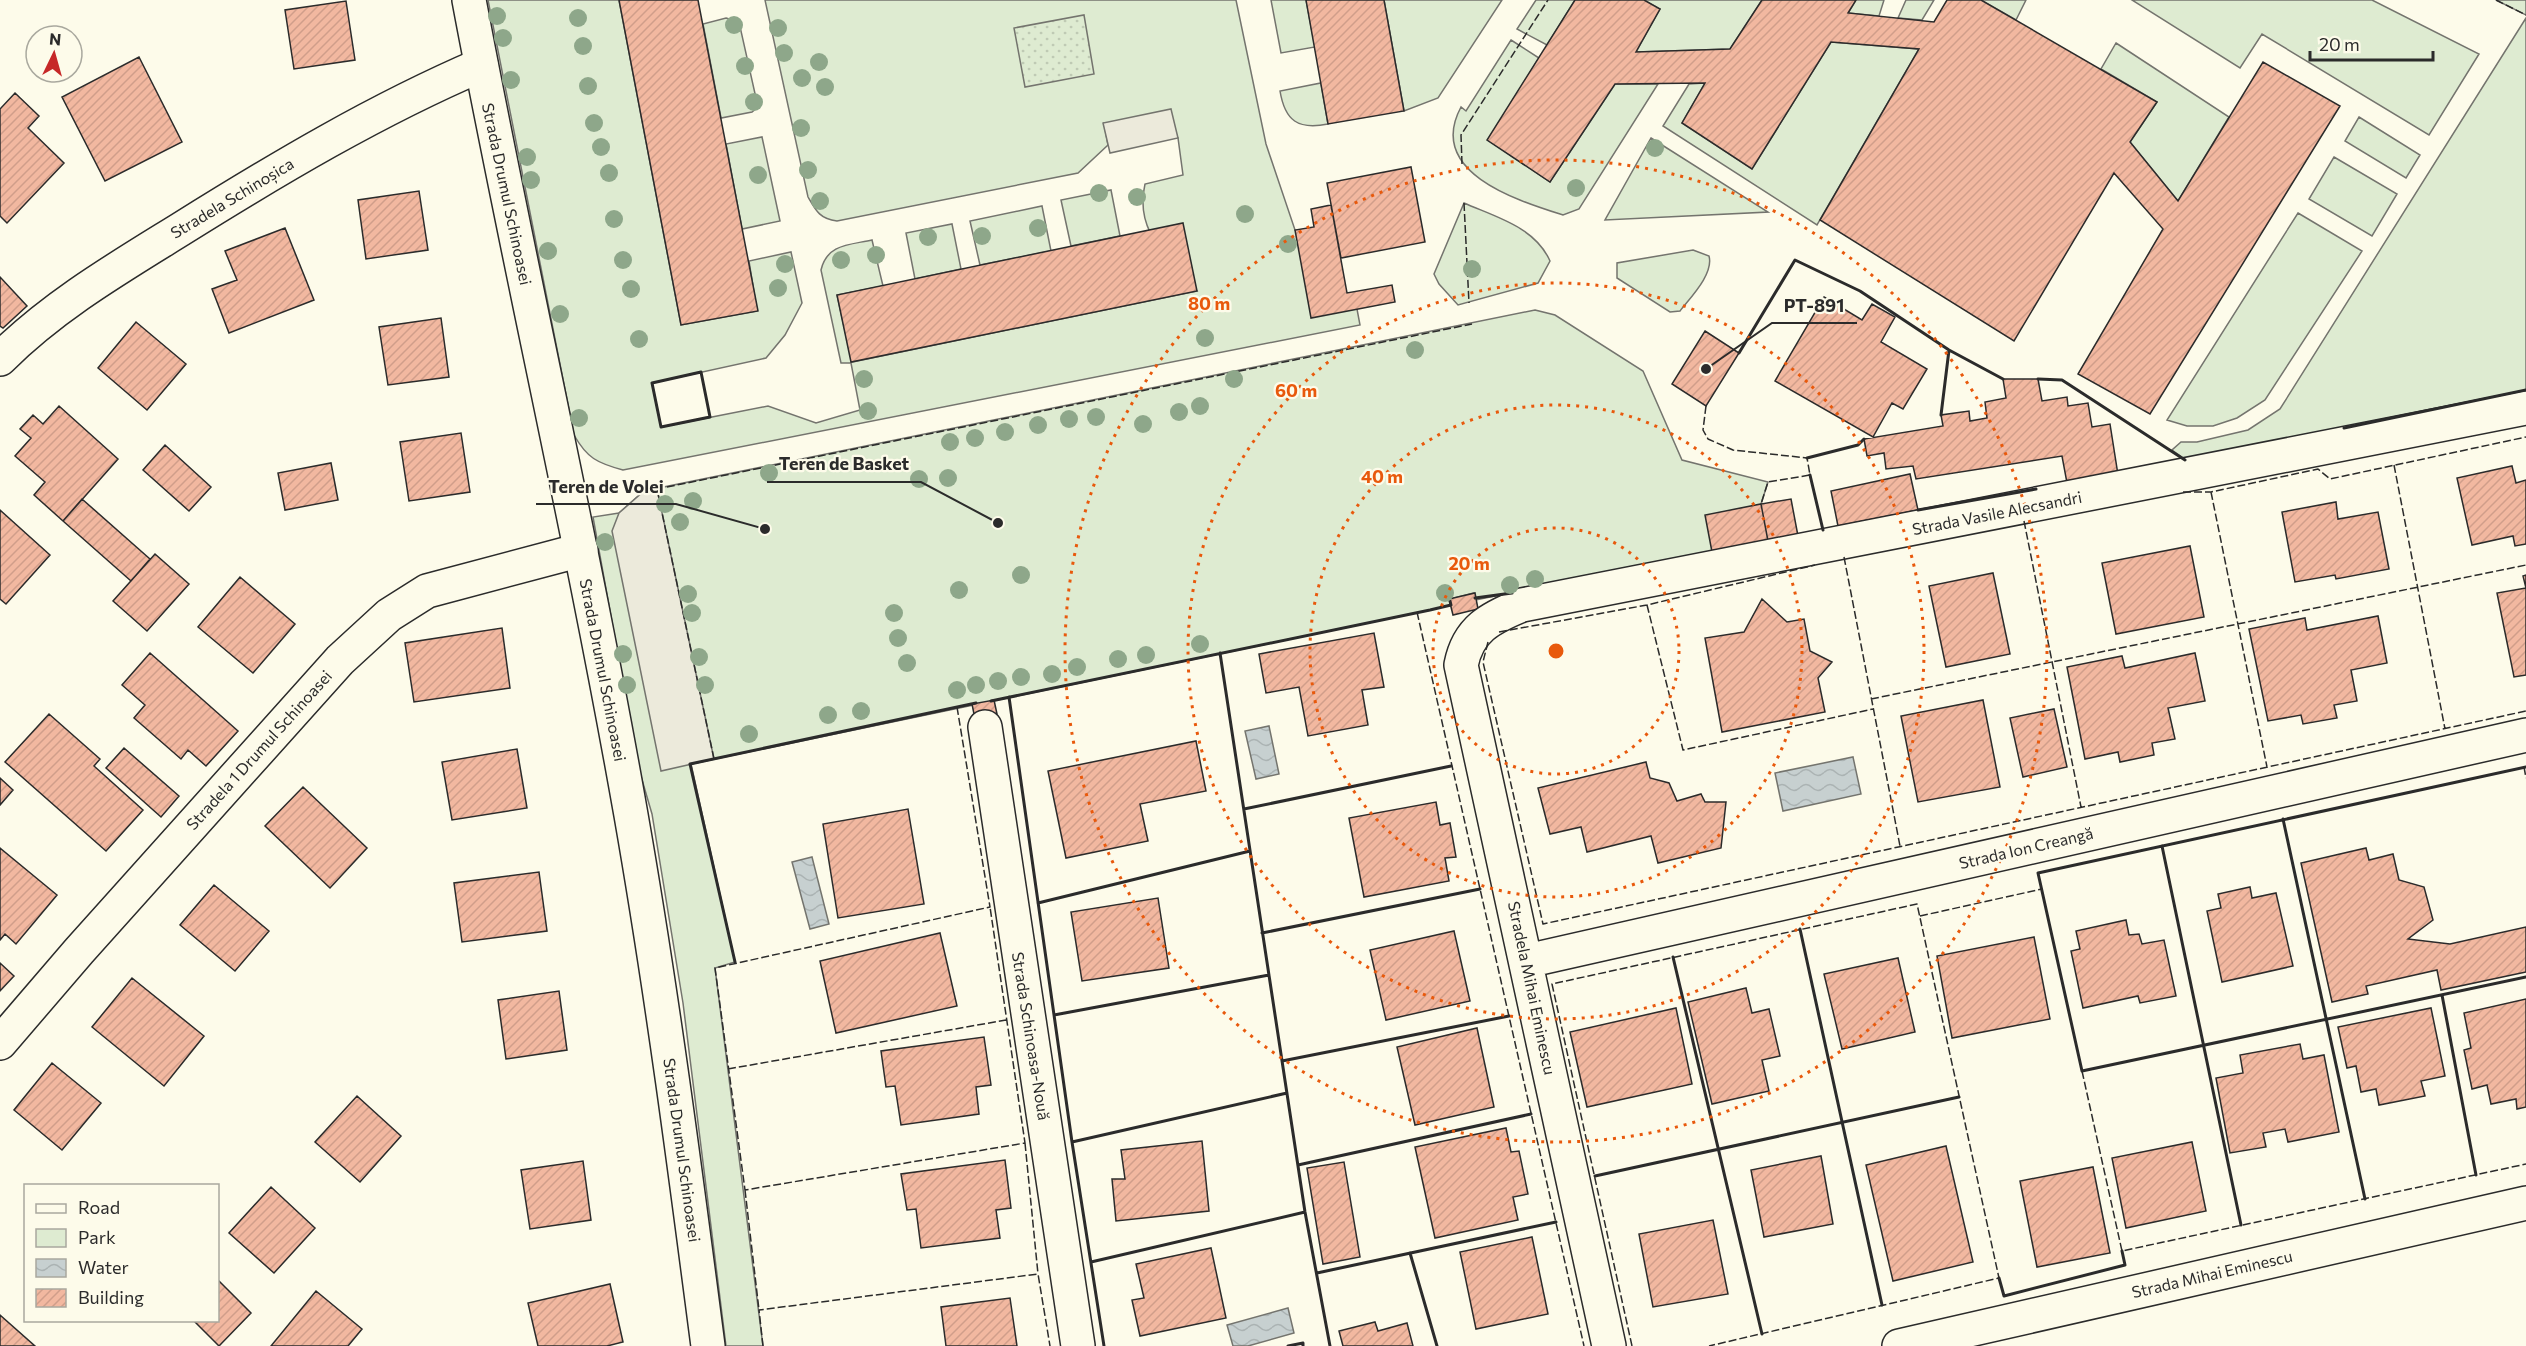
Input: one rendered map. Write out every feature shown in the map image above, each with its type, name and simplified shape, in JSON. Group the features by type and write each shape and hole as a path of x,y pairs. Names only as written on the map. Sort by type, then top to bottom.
{"street":[{"name":"Strada Drumul Schinoasei","path":"468,0 581,550 631,815 673,1078 708,1346"},
{"name":"Stradela Schinoșica","path":"0,359 86,288 271,172 443,81 481,65"},
{"name":"Strada Vasile Alecsandri","path":"1475,633 1496,616 1532,603 2526,408"},
{"name":"Stradela 1 Drumul Schinoasei","path":"0,1043 78,951 340,660 389,615 427,591 581,550"},
{"name":"Stradela Mihai Eminescu","path":"1475,633 1465,648 1461,665 1609,1346"},
{"name":"Strada Schinoasa-Nouă","path":"985,727 1078,1346"},
{"name":"Strada Ion Creangă","path":"1527,961 2526,735"},
{"name":"Strada Mihai Eminescu","path":"1899,1346 2526,1203"}],"green space":[{"path":"488,0 619,0 681,325 757,311 749,261 791,252 802,303 785,335 766,358 652,383 661,427 768,406 816,423 860,410 851,363 841,363 821,270 828,255 847,245 872,240 883,286 837,295 852,362 1197,291 1156,243 1144,216 1145,184 1183,175 1178,138 1104,123 1108,145 1078,173 837,221 822,216 808,197 765,0 1236,0 1266,144 1295,230 1357,309 1360,325 623,470 606,465 588,454 574,435"},
{"path":"1271,0 1306,0 1315,47 1281,53"},
{"path":"1384,0 1502,0 1438,98 1404,111"},
{"path":"1536,0 1575,0 1547,45 1517,29"},
{"path":"1644,0 1762,0 1730,49 1636,52 1660,9"},
{"path":"1856,0 1884,0 1879,16 1848,13"},
{"path":"1906,0 1934,0 1922,20 1898,18"},
{"path":"1981,0 2026,0 2016,20"},
{"path":"2132,0 2372,0 2479,54 2429,135 2262,34 2240,68"},
{"path":"2496,0 2526,0 2526,15"},
{"path":"1084,15 1094,74 1025,87 1014,28"},
{"path":"726,18 739,22 758,107 752,112 721,118 703,24"},
{"path":"2526,18 2526,390 2186,460 2172,450 2181,442 2197,442 2248,430 2280,409"},
{"path":"1511,40 1539,58 1488,140 1550,182 1615,84 1658,84 1579,209 1563,215 1522,201 1481,180 1466,166 1456,149 1453,130 1461,107 1466,111"},
{"path":"1831,42 1919,49 1817,225 1663,126 1689,84 1705,83 1682,123 1752,169"},
{"path":"2116,43 2229,117 2178,201 2130,142 2157,102 2101,69"},
{"path":"1321,83 1328,124 1309,126 1295,121 1285,110 1280,91"},
{"path":"2359,117 2420,155 2406,178 2345,141"},
{"path":"762,137 780,221 742,229 726,144"},
{"path":"1651,138 1768,212 1605,220"},
{"path":"2334,157 2397,194 2372,236 2309,199"},
{"path":"1111,190 1120,236 1071,246 1061,200"},
{"path":"1464,203 1525,231 1535,240 1550,261 1538,283 1458,305 1439,284 1434,274"},
{"path":"1042,206 1051,251 980,265 970,221"},
{"path":"2298,213 2362,251 2265,400 2237,418 2213,426 2187,426 2167,420"},
{"path":"952,224 961,269 915,279 906,233"},
{"path":"1693,250 1709,256 1710,263 1705,278 1680,311 1670,312 1617,278 1617,263"},
{"path":"1535,310 1555,315 1643,371 1682,460 1768,482 1761,504 1712,552 1476,600 1474,593 1450,599 1451,605 1430,610 691,764 735,962 715,968 763,1346 726,1346 683,1003 652,814 638,766 593,517 619,513 644,491"}],"shaded area":[{"path":"1171,109 1178,138 1110,153 1103,123"},
{"path":"657,489 714,759 661,771 612,531 619,513 644,491"}],"water":[{"path":"1269,726 1279,774 1256,779 1245,731"},
{"path":"1853,757 1861,794 1783,811 1775,773"},
{"path":"812,857 829,924 810,929 792,862"},
{"path":"1288,1308 1294,1333 1248,1346 1233,1346 1227,1325"}],"building":[{"path":"619,0 698,0 758,311 681,325"},
{"path":"1306,0 1384,0 1404,111 1328,124"},
{"path":"1575,0 1644,0 1660,9 1636,52 1730,49 1762,0 1856,0 1848,13 1934,22 1947,0 1981,0 2157,102 2130,142 2178,201 2263,62 2340,106 2150,414 2078,374 2163,229 2114,173 2014,341 1820,220 1919,49 1831,42 1752,169 1682,123 1705,83 1615,84 1550,182 1487,140"},
{"path":"346,1 355,60 294,69 285,10"},
{"path":"139,57 182,142 105,181 62,97"},
{"path":"15,93 39,116 28,128 64,163 7,223 0,216 0,109"},
{"path":"1411,167 1425,242 1341,258 1327,183"},
{"path":"419,191 428,250 366,259 358,200"},
{"path":"1331,205 1347,293 1392,285 1395,302 1311,318 1295,230 1314,227 1311,209"},
{"path":"1183,223 1197,291 851,362 837,295"},
{"path":"285,228 314,300 229,333 212,289 237,280 225,251"},
{"path":"0,277 27,306 3,328 0,326"},
{"path":"1824,297 1862,320 1872,304 1895,317 1881,342 1927,369 1903,409 1892,403 1873,437 1775,381"},
{"path":"441,318 449,377 388,385 379,327"},
{"path":"136,322 186,364 147,410 98,368"},
{"path":"1705,331 1739,353 1706,406 1672,384"},
{"path":"2003,379 2038,379 2042,401 2067,397 2068,406 2088,403 2092,427 2110,424 2118,475 2067,483 2062,456 1916,479 1913,466 1886,469 1884,453 1867,456 1864,439 1943,426 1941,415 1969,411 1970,421 1987,418 1985,402 2006,398"},
{"path":"59,406 118,459 63,521 34,495 45,482 15,456 31,438 20,429 33,415 43,424"},
{"path":"461,433 470,492 409,501 400,442"},
{"path":"165,445 211,487 189,511 143,470"},
{"path":"331,463 338,500 285,510 278,473"},
{"path":"2512,466 2516,483 2526,480 2526,544 2515,546 2513,536 2472,545 2457,478"},
{"path":"1910,474 1918,510 1838,526 1831,491"},
{"path":"82,499 150,559 131,581 63,521"},
{"path":"1791,499 1798,536 1768,541 1761,504"},
{"path":"2336,502 2338,519 2378,512 2389,569 2336,579 2335,575 2295,582 2282,512"},
{"path":"1761,504 1768,541 1712,552 1705,515"},
{"path":"0,510 50,555 6,604 0,599"},
{"path":"2190,546 2204,617 2116,634 2102,563"},
{"path":"155,554 189,584 147,631 113,601"},
{"path":"1993,573 2010,654 1946,667 1929,586"},
{"path":"240,577 295,624 253,673 198,627"},
{"path":"2526,588 2526,675 2514,677 2497,593"},
{"path":"1475,593 1478,609 1453,615 1449,599"},
{"path":"1762,599 1787,622 1804,619 1810,651 1832,662 1818,678 1825,712 1722,732 1705,638 1744,632"},
{"path":"2378,616 2387,663 2351,670 2357,701 2334,705 2337,718 2303,724 2301,715 2268,721 2249,629 2305,618 2307,630"},
{"path":"502,628 510,688 414,702 405,643"},
{"path":"1374,633 1384,687 1362,690 1368,725 1308,736 1299,687 1266,693 1259,654"},
{"path":"150,653 238,731 206,766 188,750 181,759 134,718 145,705 122,685"},
{"path":"2195,653 2205,701 2168,708 2175,739 2152,743 2154,755 2120,762 2118,752 2085,759 2067,667 2122,656 2125,668"},
{"path":"994,700 997,714 975,719 972,704"},
{"path":"1983,700 2000,787 1918,802 1901,716"},
{"path":"2054,709 2067,767 2023,777 2010,718"},
{"path":"49,714 100,759 94,766 143,810 106,851 5,762"},
{"path":"1196,741 1206,791 1140,804 1148,841 1066,858 1048,771"},
{"path":"124,748 179,796 161,817 106,768"},
{"path":"517,749 527,808 452,820 442,762"},
{"path":"1646,762 1650,778 1669,783 1677,801 1701,794 1705,802 1726,802 1721,848 1658,863 1651,836 1587,852 1581,827 1550,834 1538,788"},
{"path":"0,778 13,790 0,805"},
{"path":"303,787 367,848 330,888 265,826"},
{"path":"1436,802 1440,825 1450,823 1456,857 1445,858 1449,881 1364,897 1349,818"},
{"path":"908,809 924,904 838,918 823,824"},
{"path":"0,848 57,895 16,944 5,934 0,940"},
{"path":"2366,848 2369,860 2393,854 2399,880 2424,887 2433,920 2408,939 2450,944 2526,927 2526,972 2441,990 2437,970 2366,986 2368,994 2332,1002 2301,863"},
{"path":"539,872 547,931 462,942 454,883"},
{"path":"214,885 269,931 235,971 180,925"},
{"path":"2250,887 2252,898 2276,893 2293,966 2222,982 2207,911 2221,908 2218,894"},
{"path":"1158,898 1169,968 1082,981 1071,912"},
{"path":"2126,920 2129,935 2139,934 2142,944 2164,940 2176,996 2140,1003 2138,996 2083,1008 2071,951 2080,949 2076,931"},
{"path":"1454,931 1470,1001 1386,1020 1370,950"},
{"path":"940,933 957,1006 836,1033 820,961"},
{"path":"2034,937 2050,1019 1952,1038 1937,956"},
{"path":"1898,958 1915,1032 1842,1049 1824,974"},
{"path":"0,963 14,976 0,991"},
{"path":"132,978 204,1036 164,1086 92,1027"},
{"path":"1746,988 1752,1013 1769,1009 1780,1056 1762,1060 1769,1091 1712,1104 1688,1002"},
{"path":"559,991 567,1050 506,1059 498,1000"},
{"path":"2526,999 2526,1107 2517,1109 2516,1099 2491,1104 2487,1085 2472,1089 2464,1050 2471,1048 2464,1013"},
{"path":"1676,1008 1692,1084 1587,1107 1570,1032"},
{"path":"2431,1008 2445,1076 2421,1081 2425,1096 2379,1105 2376,1089 2361,1092 2356,1066 2347,1068 2338,1027"},
{"path":"1477,1028 1494,1107 1415,1125 1397,1047"},
{"path":"984,1037 991,1085 976,1087 979,1114 901,1125 895,1086 886,1087 881,1051"},
{"path":"2300,1044 2303,1059 2324,1055 2339,1132 2288,1142 2285,1129 2263,1133 2266,1147 2230,1153 2216,1078 2243,1073 2240,1055"},
{"path":"52,1063 101,1103 62,1150 14,1110"},
{"path":"357,1096 401,1136 360,1182 315,1142"},
{"path":"1506,1128 1511,1152 1519,1151 1528,1194 1513,1197 1518,1220 1435,1238 1415,1147"},
{"path":"1202,1141 1209,1211 1116,1221 1112,1179 1125,1179 1121,1150"},
{"path":"2192,1142 2206,1211 2126,1228 2112,1158"},
{"path":"1946,1146 1973,1262 1893,1281 1866,1165"},
{"path":"1821,1156 1833,1224 1764,1237 1751,1170"},
{"path":"1005,1160 1011,1208 996,1210 1000,1238 921,1248 916,1209 907,1210 901,1174"},
{"path":"583,1161 591,1220 530,1229 521,1170"},
{"path":"1344,1162 1360,1257 1323,1264 1307,1168"},
{"path":"2093,1167 2110,1253 2037,1267 2020,1181"},
{"path":"271,1187 315,1228 274,1273 229,1233"},
{"path":"1713,1220 1728,1294 1653,1307 1639,1234"},
{"path":"1532,1237 1548,1314 1476,1329 1460,1252"},
{"path":"1211,1248 1226,1318 1140,1336 1132,1300 1144,1298 1136,1264"},
{"path":"219,1281 251,1313 219,1346 195,1322 219,1322"},
{"path":"610,1284 623,1342 607,1346 538,1346 528,1303"},
{"path":"316,1291 362,1329 348,1346 271,1346"},
{"path":"1010,1298 1017,1346 946,1346 941,1307"},
{"path":"0,1315 35,1346 0,1346"},
{"path":"1375,1322 1378,1331 1407,1323 1413,1346 1343,1346 1339,1331"}],"fence":[{"path":"1462,164 1461,135 1548,0"},
{"path":"2496,0 2526,15"},
{"path":"1464,203 1469,303"},
{"path":"714,759 657,489 1472,324"},
{"path":"1706,406 1703,430 1708,439 1733,450 1807,458 1810,475 1768,482 1761,504"},
{"path":"2183,492 2211,492 2318,469 2330,479 2526,437"},
{"path":"2394,465 2445,729"},
{"path":"2211,492 2267,767"},
{"path":"2024,521 2081,807"},
{"path":"1844,557 1900,846"},
{"path":"1499,632 1647,605 1815,565"},
{"path":"1871,699 2526,565"},
{"path":"1647,605 1683,750 1873,709"},
{"path":"1417,612 1584,1346"},
{"path":"1488,642 1483,662 1543,924 2526,711"},
{"path":"957,707 990,907 715,968 745,1190 1025,1143 990,907"},
{"path":"2524,767 2526,778"},
{"path":"1920,916 2042,889"},
{"path":"1632,1346 1552,984 1917,904 1999,1278 1709,1346"},
{"path":"728,1069 1006,1020"},
{"path":"2082,1071 2122,1251 2526,1164"},
{"path":"1025,1143 1038,1274"},
{"path":"745,1190 759,1310"},
{"path":"763,1346 759,1310 1038,1274 1050,1346"}],"wall":[{"path":"1739,353 1795,260 1860,291 1949,350 2003,379"},
{"path":"1941,415 1949,350"},
{"path":"701,372 710,417 661,427 652,383 701,372"},
{"path":"2038,379 2062,380 2185,460"},
{"path":"2344,428 2526,390"},
{"path":"1807,458 1858,445 1864,439"},
{"path":"1810,475 1823,530"},
{"path":"1918,510 2036,489"},
{"path":"1475,598 1512,593"},
{"path":"991,701 1430,610 1451,605 1450,601"},
{"path":"1220,653 1305,1212 1330,1346"},
{"path":"1009,697 1072,1142 1104,1346"},
{"path":"735,962 690,764 976,703"},
{"path":"1244,809 1451,766"},
{"path":"2526,767 2038,873 2082,1071 2526,977"},
{"path":"2283,819 2365,1199"},
{"path":"2162,846 2241,1225"},
{"path":"1038,903 1250,851"},
{"path":"1262,933 1480,889"},
{"path":"1800,929 1882,1305"},
{"path":"1673,957 1762,1334"},
{"path":"1054,1015 1269,975"},
{"path":"2442,995 2476,1175"},
{"path":"1282,1061 1509,1016"},
{"path":"1072,1142 1287,1093"},
{"path":"1595,1176 1959,1097"},
{"path":"1298,1165 1531,1114"},
{"path":"1091,1262 1305,1212"},
{"path":"1317,1273 1556,1222"},
{"path":"1999,1278 2004,1296 2125,1265 2122,1251"},
{"path":"1410,1253 1437,1346"},
{"path":"1288,1346 1303,1343 1303,1346"}],"place":[{"name":"PT-891","path":"1706,369"},
{"name":"Teren de Basket","path":"998,523"},
{"name":"Teren de Volei","path":"765,529"}]}
